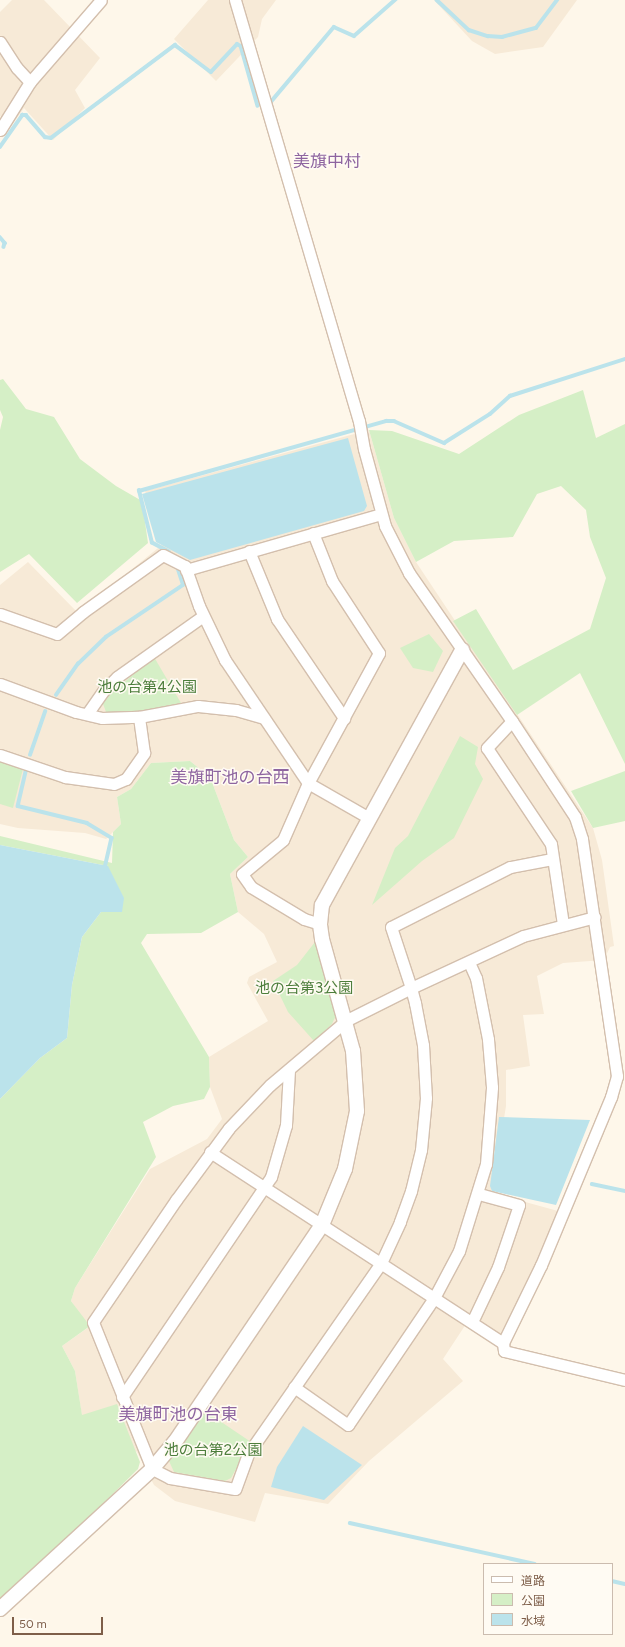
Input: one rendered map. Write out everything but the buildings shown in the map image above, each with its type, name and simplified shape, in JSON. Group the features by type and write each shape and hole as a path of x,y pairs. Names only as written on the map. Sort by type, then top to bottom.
{"street":[{"path":"0,130 30,82 101,0"},
{"path":"235,0 359,421 364,440 364,449 381,514 395,549 409,573 512,721 580,828 595,917 617,1076 611,1097 541,1265 503,1343 504,1350 625,1380"},
{"path":"0,42 17,68 30,82"},
{"path":"186,568 381,514"},
{"path":"314,533 332,581 379,653 308,782 283,840 242,874 251,887 304,919 320,924"},
{"path":"249,551 277,619 344,718"},
{"path":"0,614 56,634 83,612 163,555 186,568 203,616 225,660 308,782 369,818"},
{"path":"86,714 117,677 203,616"},
{"path":"0,1609 152,1469 175,1442 322,1225 345,1169 357,1111 356,1070 347,1020 320,924 324,899 462,650"},
{"path":"0,684 86,714 102,718 139,718 198,706 236,710 264,718"},
{"path":"0,755 65,777 114,784 126,779 144,753 139,718"},
{"path":"512,721 487,748 551,844 552,859 563,924"},
{"path":"552,859 510,867 392,927 411,988 423,1045 426,1098 422,1135 411,1190 381,1264 248,1454 235,1489 170,1478 152,1469 93,1322 210,1152 250,1104 347,1020 411,988 523,936 563,924 595,917"},
{"path":"294,1388 348,1425 434,1298 459,1251 479,1194 486,1164 492,1088 487,1033 476,978 469,962"},
{"path":"122,1397 265,1189 276,1165 286,1125 289,1070"},
{"path":"210,1152 503,1343"},
{"path":"472,1322 498,1268 519,1205 479,1194"}],"shaded area":[{"path":"12,0 44,0 100,58 75,90 85,108 53,140 24,108 12,125 0,116 0,12"},
{"path":"208,0 276,0 262,19 258,37 216,81 174,39"},
{"path":"434,0 577,0 543,47 495,54 472,41"},
{"path":"369,430 394,518 416,562 593,828 602,860 614,946 610,947 604,960 563,963 537,976 544,1014 523,1015 530,1066 506,1070 506,1106 493,1187 496,1194 558,1211 513,1319 494,1343 466,1324 443,1359 463,1381 369,1461 328,1504 265,1493 255,1522 175,1501 154,1485 137,1452 82,1416 75,1371 62,1346 89,1327 71,1301 75,1288 150,1169 207,1139 222,1119 210,1087 209,1057 268,1021 247,983 249,977 277,962 264,934 238,912 230,874 248,857 234,840 210,777 190,761 151,763 131,789 117,797 121,824 106,839 85,833 18,828 0,824 0,585 28,562 78,613 163,544 145,491"}],"green space":[{"path":"3,379 26,409 54,417 80,459 116,486 142,501 148,543 77,603 29,554 0,572 0,430 3,417 0,410 0,380"},
{"path":"583,390 596,438 625,424 625,764 580,673 517,715 453,621 476,609 513,670 590,629 606,578 590,537 586,510 561,486 537,494 513,537 454,541 416,562 394,518 369,430 392,431 459,454 519,415"},
{"path":"429,634 443,651 433,672 413,668 400,648"},
{"name":"池の台第4公園","path":"154,657 181,703 135,712 106,712 102,701"},
{"path":"460,736 478,747 475,764 483,779 454,838 422,861 372,905 395,848 408,836"},
{"path":"0,760 23,769 13,808 0,804"},
{"path":"190,761 210,777 234,840 248,857 230,874 238,912 201,933 147,934 141,943 209,1057 210,1087 204,1099 173,1106 143,1122 156,1157 75,1288 71,1301 90,1326 62,1346 75,1371 82,1415 117,1404 140,1462 138,1469 0,1605 0,1099 40,1058 67,1038 72,985 82,937 101,912 108,866 0,845 0,836 112,863 113,832 121,824 117,797 131,789 151,763"},
{"path":"625,771 625,821 593,828 571,791"},
{"name":"池の台第3公園","path":"315,942 337,1013 332,1024 314,1041 288,1012 273,981 297,965"},
{"name":"池の台第2公園","path":"205,1411 251,1442 231,1478 225,1481 174,1472 169,1461"}],"water":[{"path":"348,438 367,506 364,511 190,560 156,542 142,494"},
{"path":"0,845 108,866 124,898 122,912 101,912 82,937 72,985 67,1038 40,1058 0,1099"},
{"path":"499,1117 590,1120 556,1205 492,1191 490,1186"},
{"path":"303,1426 362,1465 324,1500 271,1487 277,1467"}],"waterway":[{"path":"270,103 334,27 354,36 395,0"},
{"path":"437,0 469,30 488,36 502,37 536,28 557,0"},
{"path":"0,147 22,115 26,115 45,137 51,138 175,45 211,72 237,44 241,46 258,106"},
{"path":"0,237 5,243 4,247"},
{"path":"169,552 152,543 139,491 386,421 394,421 444,443 490,414 510,396 625,359"},
{"path":"56,695 78,664 106,637 183,585 176,564"},
{"path":"30,755 45,712"},
{"path":"26,772 18,806 87,823 112,838 105,868"},
{"path":"592,1184 625,1191"},
{"path":"350,1523 530,1563"},
{"path":"613,1581 625,1584"}],"district":[{"name":"美旗中村","path":"327,162"},
{"name":"美旗町池の台西","path":"230,778"},
{"name":"美旗町池の台東","path":"178,1415"}]}
